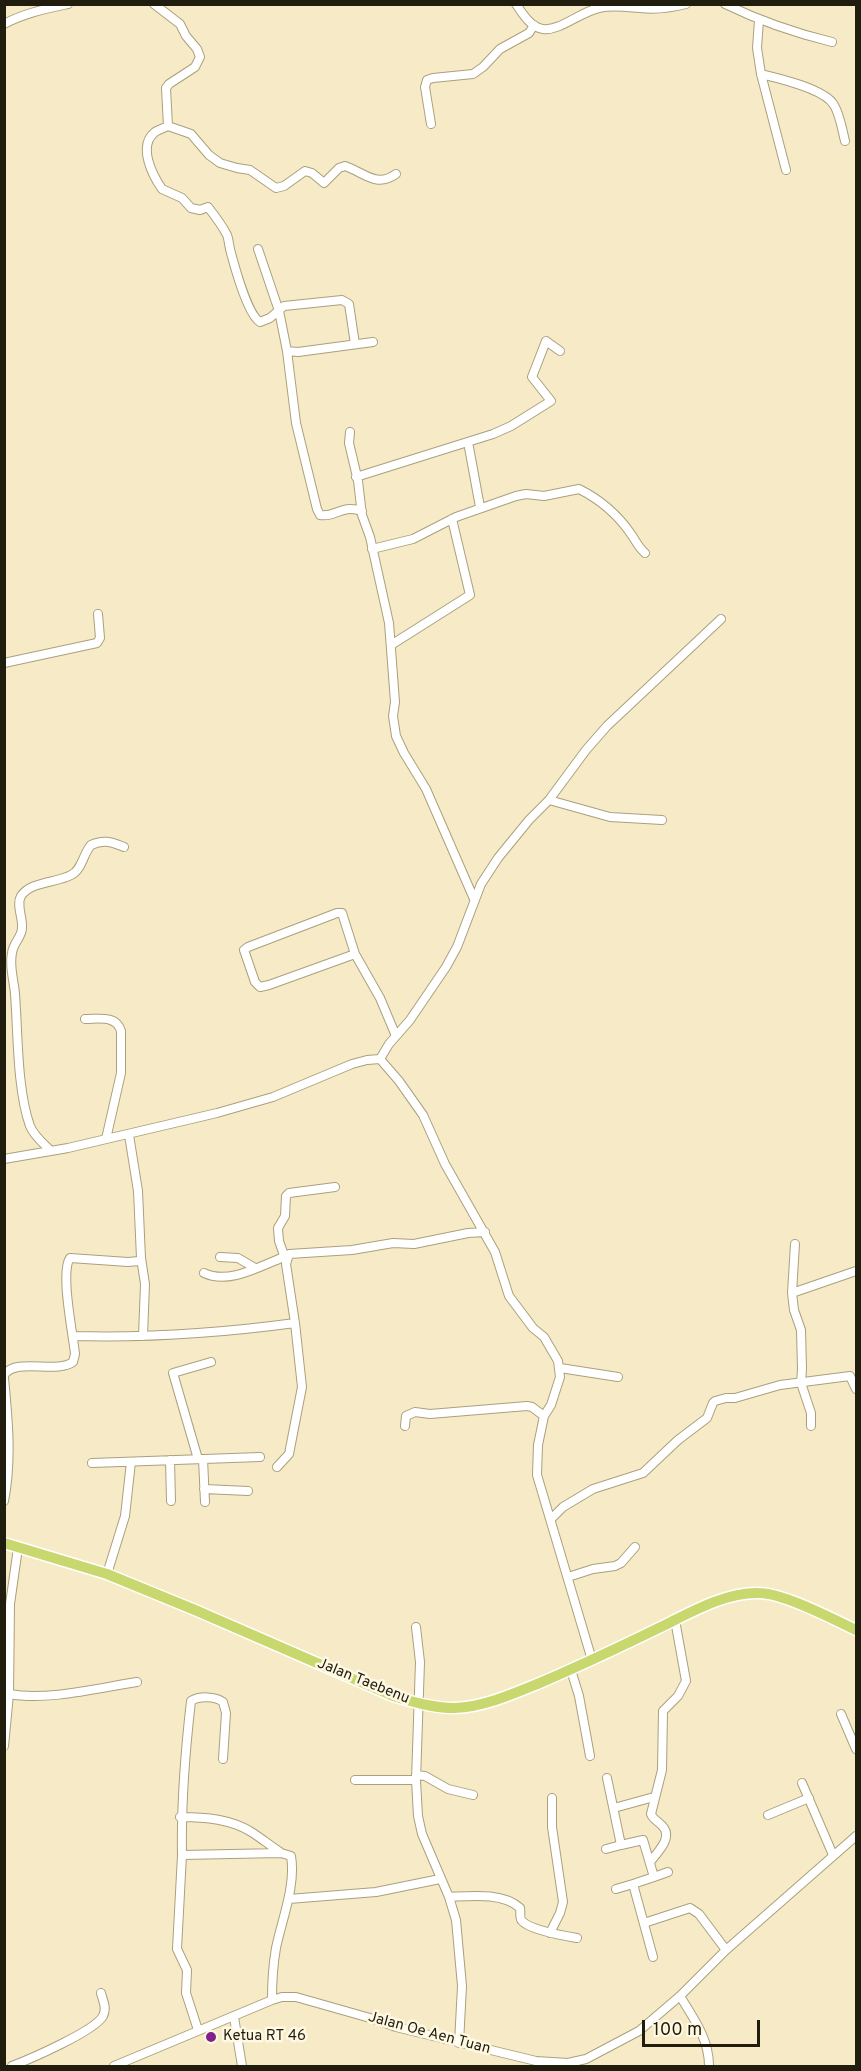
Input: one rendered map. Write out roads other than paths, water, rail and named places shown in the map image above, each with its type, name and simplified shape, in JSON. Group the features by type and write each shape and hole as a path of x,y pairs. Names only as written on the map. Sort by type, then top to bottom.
{"main road":[{"name":"Jalan Taebenu","path":"4,1543 106,1574 393,1696 419,1704 448,1707 466,1707 514,1693 571,1670 717,1602 757,1593 781,1598 856,1630"}],"street":[{"path":"4,24 37,10 68,4"},
{"path":"153,4 180,24 200,57 195,67 166,88 168,126"},
{"path":"516,4 534,25 545,29 554,28 582,13 602,7 662,9 686,4"},
{"path":"725,4 759,20 832,42"},
{"path":"759,20 757,48 761,74 786,170"},
{"path":"431,124 425,84 427,80 473,74 500,49 529,33 534,25"},
{"path":"761,74 813,89 828,98 834,106 845,141"},
{"path":"356,344 349,304 342,300 284,306 264,321 256,320 235,265 227,236 219,222 208,207 200,210 191,208 183,198 165,192 160,187 150,167 147,151 149,140 153,134 168,126 191,134 209,155 220,163 250,170 276,188 284,186 305,171 312,173 324,183 339,168 345,166 379,181 388,180 396,174"},
{"path":"258,249 279,311 287,351 296,423 317,509 323,516 344,508 362,511"},
{"path":"356,477 512,426 551,401 532,376 546,341 560,351"},
{"path":"287,351 298,352 373,342"},
{"path":"350,432 349,443 362,511 388,624 396,736 426,789 474,899"},
{"path":"468,442 480,507"},
{"path":"372,549 413,539 480,507 516,496 544,496 579,489 608,508 645,553"},
{"path":"391,645 471,595 452,519"},
{"path":"4,663 97,643 100,638 98,615"},
{"path":"380,1059 389,1044 410,1020 449,962 457,947 474,899 498,858 529,820 549,800 607,726 721,619"},
{"path":"549,800 610,817 662,820"},
{"path":"50,1150 34,1133 24,1100 12,966 14,945 22,931 20,899 23,894 37,886 75,873 91,845 111,841 124,847"},
{"path":"355,954 260,987 255,982 244,950 340,912 345,918 355,954 380,998 396,1036"},
{"path":"85,1018 113,1020 119,1024 121,1031 122,1073 106,1139"},
{"path":"4,1159 129,1134 273,1097 352,1064 380,1059"},
{"path":"380,1059 423,1115 445,1164 495,1252 509,1296 533,1328 544,1337 556,1356 560,1377 551,1405 544,1416 538,1445 537,1475 592,1660"},
{"path":"129,1134 138,1191 141,1258 145,1284 143,1336"},
{"path":"277,1467 289,1454 301,1397 302,1377 285,1259 279,1241 278,1228 285,1216 286,1196 289,1193 335,1187"},
{"path":"204,1273 214,1278 222,1278 285,1259 294,1252 352,1250 393,1243 414,1244 484,1232"},
{"path":"795,1244 792,1293 801,1334 801,1383 811,1413 811,1426"},
{"path":"220,1257 238,1258 255,1268"},
{"path":"4,1501 8,1481 9,1431 4,1377 12,1368 70,1364 75,1354 66,1284 66,1266 70,1258 129,1262 139,1261 141,1258"},
{"path":"792,1293 856,1271"},
{"path":"74,1336 143,1336 232,1331 295,1323"},
{"path":"205,1502 201,1459 173,1372 211,1362"},
{"path":"560,1368 618,1377"},
{"path":"551,1519 563,1507 593,1489 643,1473 678,1440 707,1418 712,1403 715,1401 735,1398 780,1385 850,1376 856,1389"},
{"path":"405,1426 406,1416 415,1412 430,1414 527,1406 544,1416"},
{"path":"92,1463 260,1457"},
{"path":"170,1460 171,1501"},
{"path":"106,1574 125,1516 131,1462"},
{"path":"204,1489 248,1491"},
{"path":"568,1577 593,1569 615,1566 621,1563 635,1547"},
{"path":"4,1746 9,1694 10,1604 18,1548"},
{"path":"650,1862 664,1842 666,1832 651,1817 662,1770 663,1711 678,1696 686,1681 675,1620"},
{"path":"416,1627 420,1662 416,1778 420,1826 456,1920 462,1986 459,2043"},
{"path":"571,1670 579,1696 590,1756"},
{"path":"9,1694 53,1695 137,1682"},
{"path":"198,2030 186,1992 187,1970 177,1949 182,1855 180,1817 191,1701 219,1699 224,1702 226,1713 223,1759"},
{"path":"841,1714 856,1749"},
{"path":"355,1780 425,1776 448,1789 473,1795"},
{"path":"607,1778 621,1845"},
{"path":"802,1783 833,1855"},
{"path":"614,1808 654,1797"},
{"path":"550,1933 560,1913 562,1902 552,1827 552,1798"},
{"path":"768,1815 808,1798"},
{"path":"180,1817 203,1816 237,1825 281,1853"},
{"name":"Jalan Oe Aen Tuan","path":"114,2067 198,2030 282,1997 296,1997 396,2027 536,2061 576,2064 639,2031 680,1996 726,1950 856,1836"},
{"path":"606,1849 643,1840 654,1877"},
{"path":"182,1855 281,1853 287,1854 291,1860 289,1899 276,1949 272,2000"},
{"path":"616,1889 668,1872"},
{"path":"289,1899 376,1892 440,1879"},
{"path":"633,1884 652,1957"},
{"path":"449,1897 479,1896 514,1903 521,1910 522,1921 550,1933 577,1938"},
{"path":"644,1923 690,1908 699,1914 726,1950"},
{"path":"12,2067 81,2034 101,2019 105,2008 101,1993"},
{"path":"680,1996 704,2038 709,2067"},
{"path":"234,2017 242,2067"}],"place":[{"name":"Ketua RT 46","path":"211,2037"}]}
